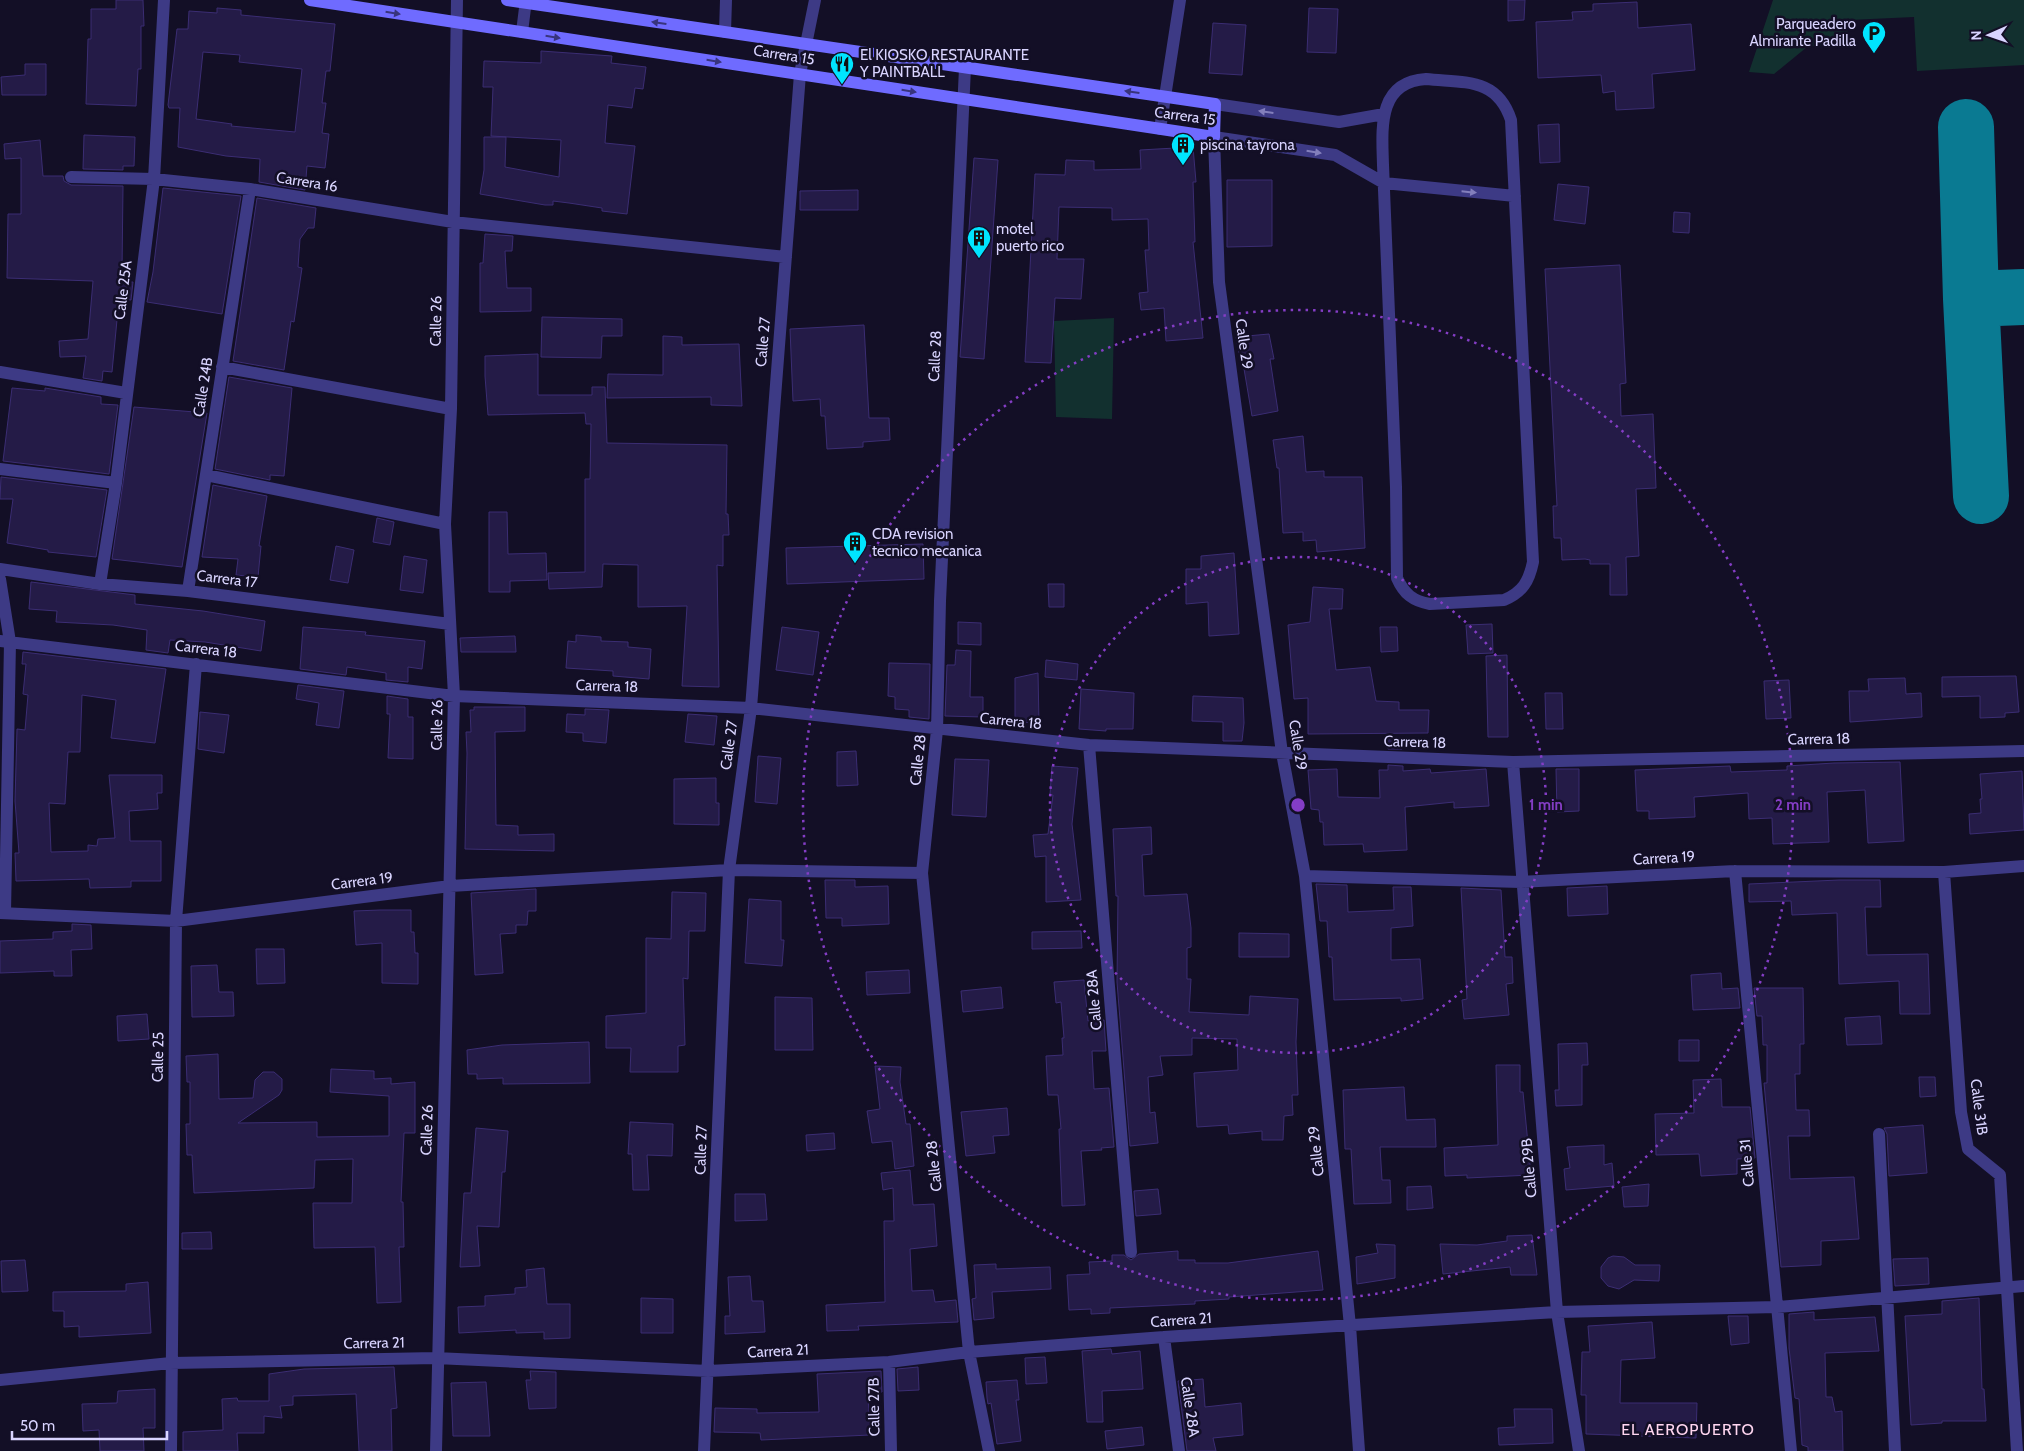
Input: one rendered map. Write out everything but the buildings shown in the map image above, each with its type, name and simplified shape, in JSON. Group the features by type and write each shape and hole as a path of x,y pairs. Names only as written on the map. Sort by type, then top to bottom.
{"main road":[{"name":"Carrera 15","path":"310,0 1214,137"},
{"name":"Carrera 15","path":"507,0 526,1 1215,104"},
{"name":"Calle 29","path":"1214,137 1215,104"}],"street":[{"name":"Calle 25A","path":"100,584 116,483 154,179 164,0"},
{"name":"Calle 26","path":"436,1451 436,1358 454,696 445,524 451,409 457,0"},
{"path":"725,32 726,0"},
{"path":"807,44 815,0"},
{"path":"1160,129 1180,0"},
{"path":"522,32 526,1"},
{"name":"Calle 27","path":"704,1451 729,870 751,708 800,74 807,44"},
{"name":"Calle 28","path":"965,68 962,99 940,591 937,730 922,873 969,1352 989,1451"},
{"path":"1416,80 1477,84 1491,89 1506,106 1511,120 1533,562 1530,577 1524,587 1514,596 1504,600 1430,604 1418,602 1402,589 1397,578 1384,183 1384,114 1392,95 1406,83 1416,80"},
{"name":"Carrera 15","path":"1215,104 1339,122 1384,114"},
{"name":"Carrera 15","path":"1214,137 1335,155 1384,183 1514,196"},
{"name":"Calle 29","path":"1214,137 1219,282 1282,753 1305,876 1350,1326 1359,1451"},
{"name":"Carrera 16","path":"71,177 154,179 250,189 453,222 786,257"},
{"name":"Calle 24B","path":"188,591 250,189"},
{"path":"222,367 451,409"},
{"path":"0,372 126,393"},
{"path":"0,469 116,483"},
{"path":"206,475 445,524"},
{"name":"Carrera 17","path":"0,569 100,584 188,591 450,624"},
{"path":"0,579 5,642 2,913"},
{"name":"Carrera 18","path":"5,642 454,696 751,708 937,730 1089,745 1513,762 2024,751"},
{"name":"Calle 25","path":"172,1451 176,921 196,664"},
{"name":"Calle 28A","path":"1089,745 1132,1252"},
{"name":"Calle 29B","path":"1513,762 1521,882 1557,1312 1580,1451"},
{"name":"Carrera 19","path":"1305,876 1521,882 1735,871 1944,872 2024,866"},
{"name":"Carrera 19","path":"2,913 176,921 450,886 729,870 922,873"},
{"name":"Calle 31","path":"1735,871 1791,1451"},
{"name":"Calle 31B","path":"1944,872 1961,1112 1968,1149 2000,1175 2017,1451"},
{"path":"1879,1134 1895,1451"},
{"name":"Carrera 21","path":"0,1380 172,1363 436,1358 708,1371 889,1362 969,1352 1164,1337 1557,1312 1777,1307 1887,1296 2024,1286"},
{"name":"Calle 28A","path":"1164,1337 1179,1451"},
{"name":"Calle 27B","path":"889,1362 891,1451"}],"green space":[{"path":"1773,0 2024,0 2024,65 1917,71 1914,17 1849,20 1846,42 1807,47 1774,74 1749,72"},
{"path":"1114,318 1112,419 1056,417 1054,321"}],"taxiway":[{"path":"1966,127 1971,299 1981,496"},
{"path":"1971,299 2024,297"}],"place":[{"name":"Parqueadero Almirante Padilla","path":"1874,54"},
{"name":"El KIOSKO RESTAURANTE Y PAINTBALL","path":"842,85"},
{"name":"piscina tayrona","path":"1183,166"},
{"name":"motel puerto rico","path":"979,259"},
{"name":"CDA revision tecnico mecanica","path":"855,564"}],"district":[{"name":"EL AEROPUERTO","path":"1688,1429"}]}
